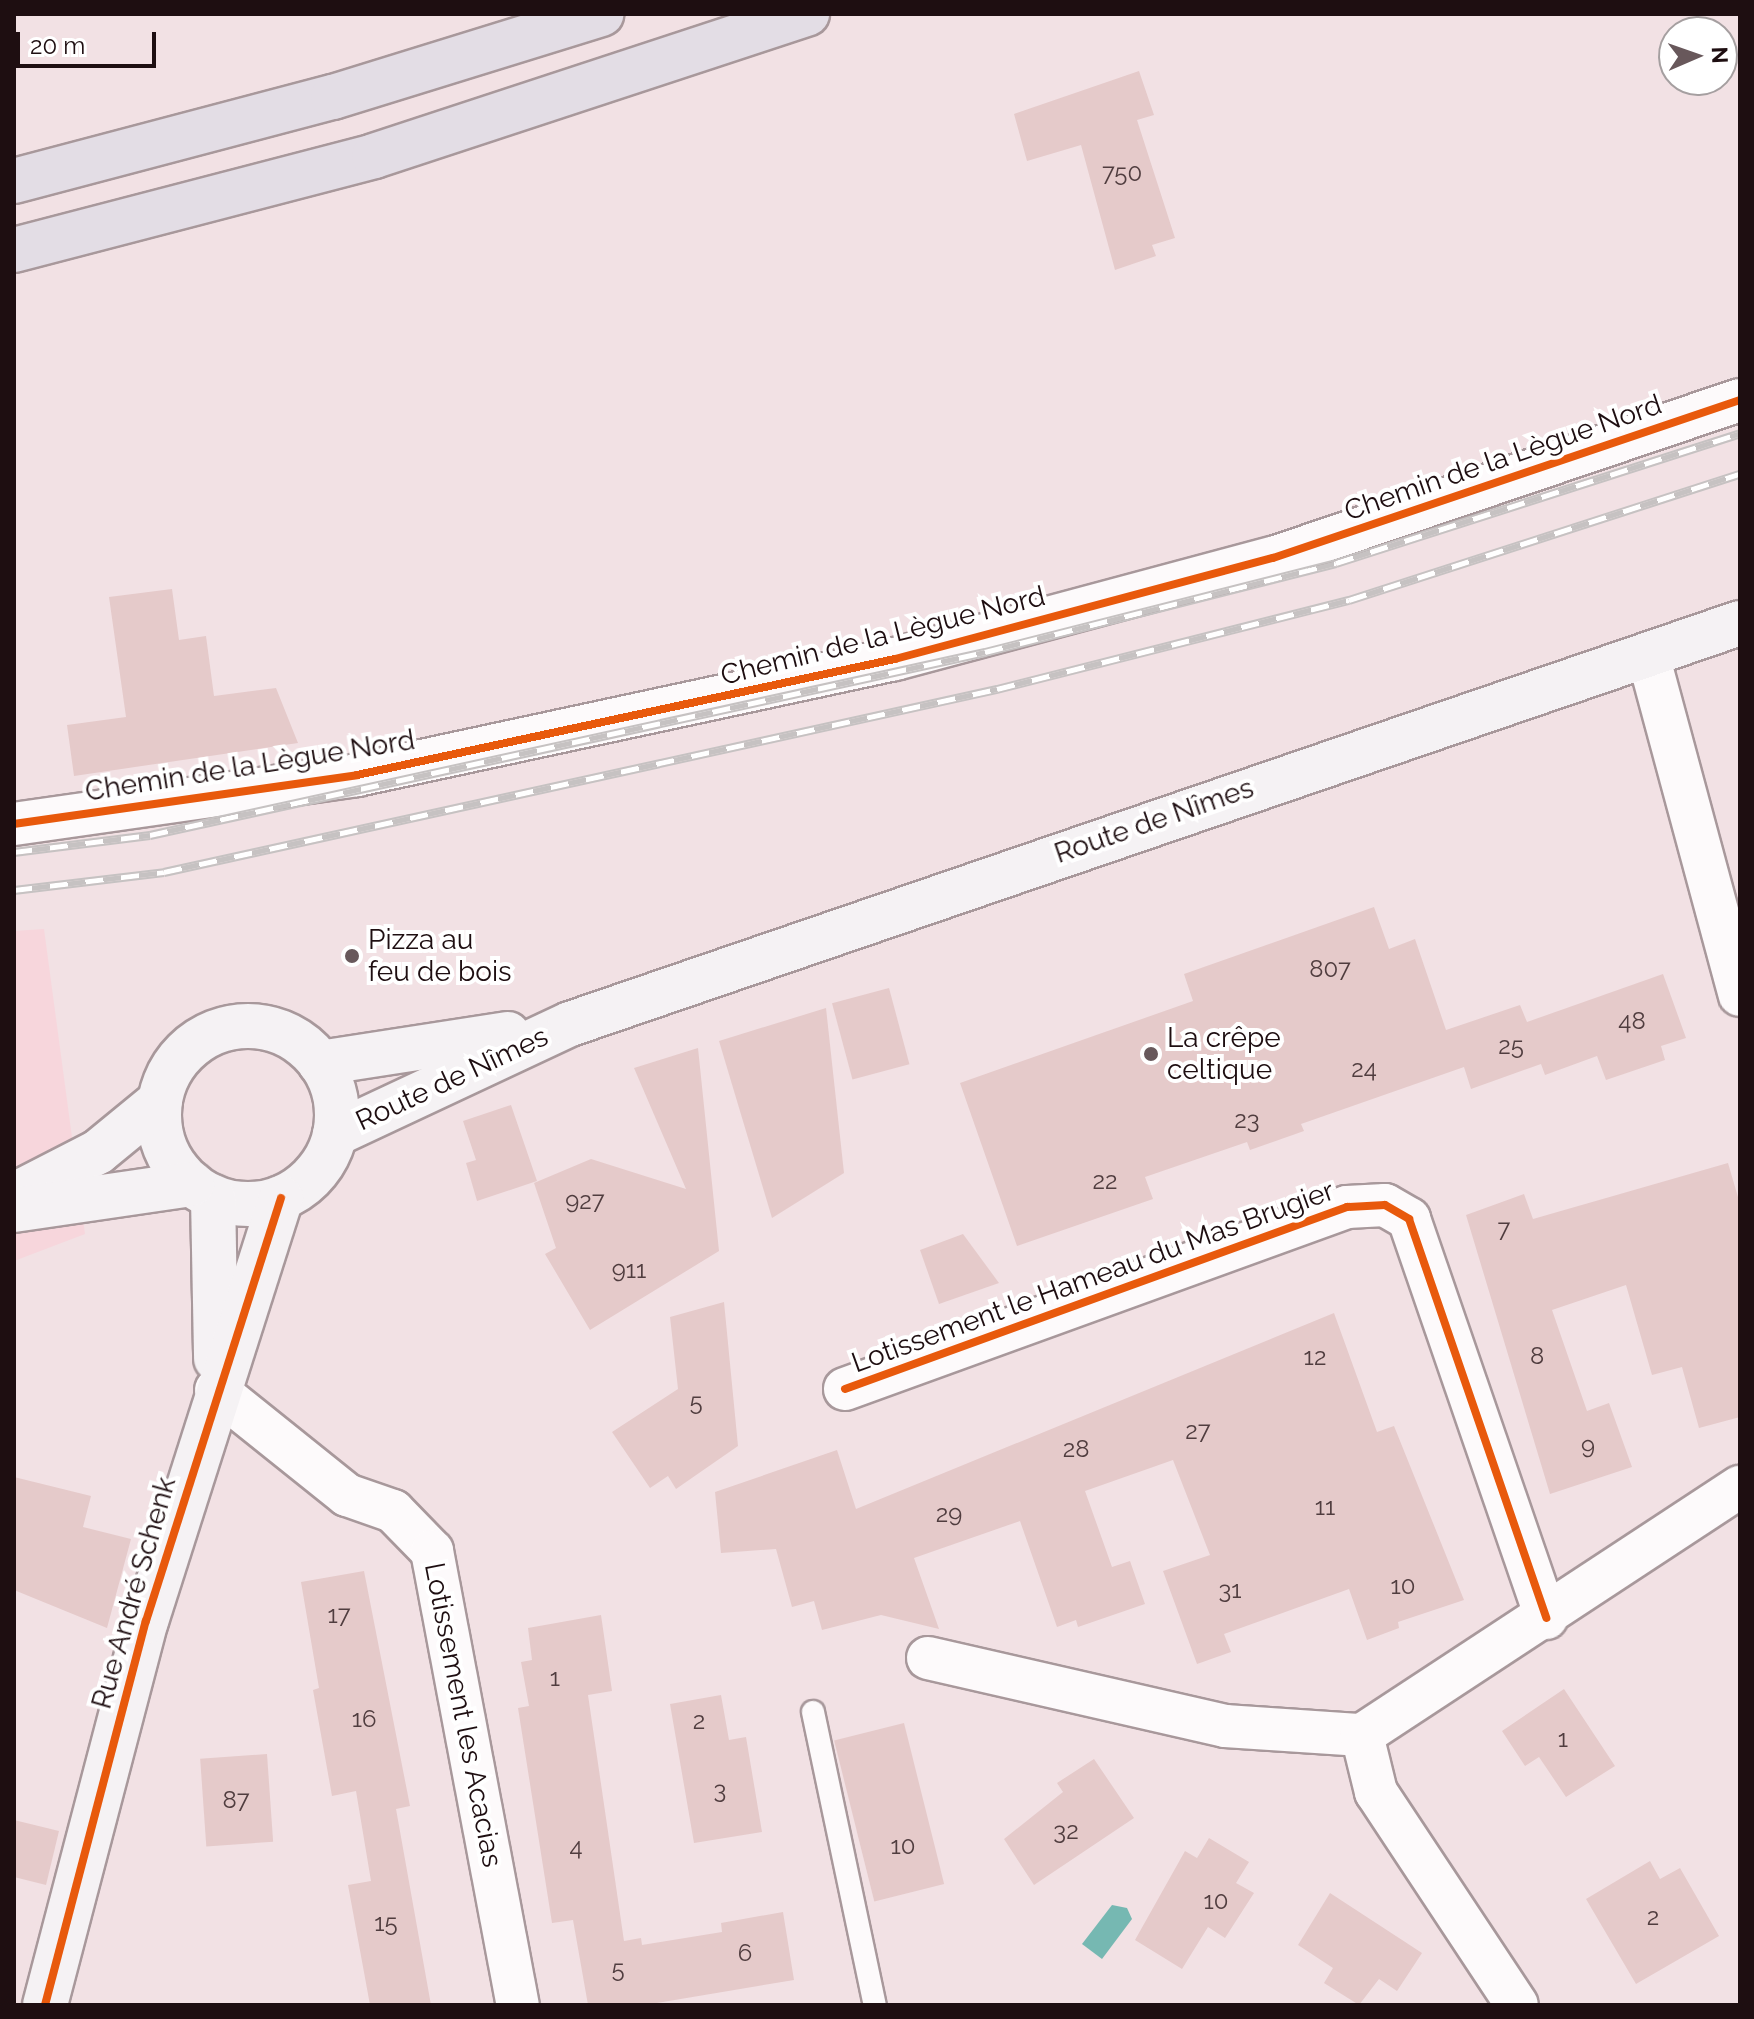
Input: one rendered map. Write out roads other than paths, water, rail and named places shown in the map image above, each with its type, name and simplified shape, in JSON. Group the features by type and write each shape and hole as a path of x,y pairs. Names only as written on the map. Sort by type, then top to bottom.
{"highway":[{"path":"14,181 333,97 601,14"},
{"path":"14,250 374,156 807,14"}],"main road":[{"name":"Route de Nîmes","path":"335,1134 570,1024 1740,623"},
{"name":"Route de Nîmes","path":"281,1198 321,1165 335,1134 331,1086 320,1063 570,1024"},
{"path":"14,1195 98,1152 160,1101 190,1046 228,1028 289,1036 320,1063"},
{"path":"160,1101 160,1132 202,1191"},
{"path":"14,1210 202,1191 247,1204 281,1198"},
{"name":"Rue André Schenk","path":"202,1191 216,1390"},
{"name":"Rue André Schenk","path":"45,2005 146,1621 216,1390 281,1198"}],"street":[{"name":"Chemin de la Lègue Nord","path":"14,824 357,775 895,659 1273,558 1740,400"},
{"path":"1648,655 1740,995"},
{"name":"Lotissement le Hameau du Mas Brugier","path":"845,1389 1347,1207 1385,1205 1409,1219 1546,1618"},
{"name":"Lotissement les Acacias","path":"216,1390 347,1495 393,1511 432,1551 518,2005"},
{"path":"928,1658 1225,1726 1362,1735 1546,1618 1740,1487"},
{"path":"1362,1735 1376,1792 1517,2005"}],"lane":[{"path":"813,1712 875,2005"}],"water":[{"path":"1112,1905 1127,1908 1132,1919 1102,1959 1082,1944"}],"railway":[{"path":"14,852 150,835 985,652 1336,563 1740,433"},
{"path":"14,890 164,872 997,689 1349,600 1740,474"}],"place":[{"name":"Pizza au feu de bois","path":"352,956"},
{"name":"La crêpe celtique","path":"1151,1054"}]}
